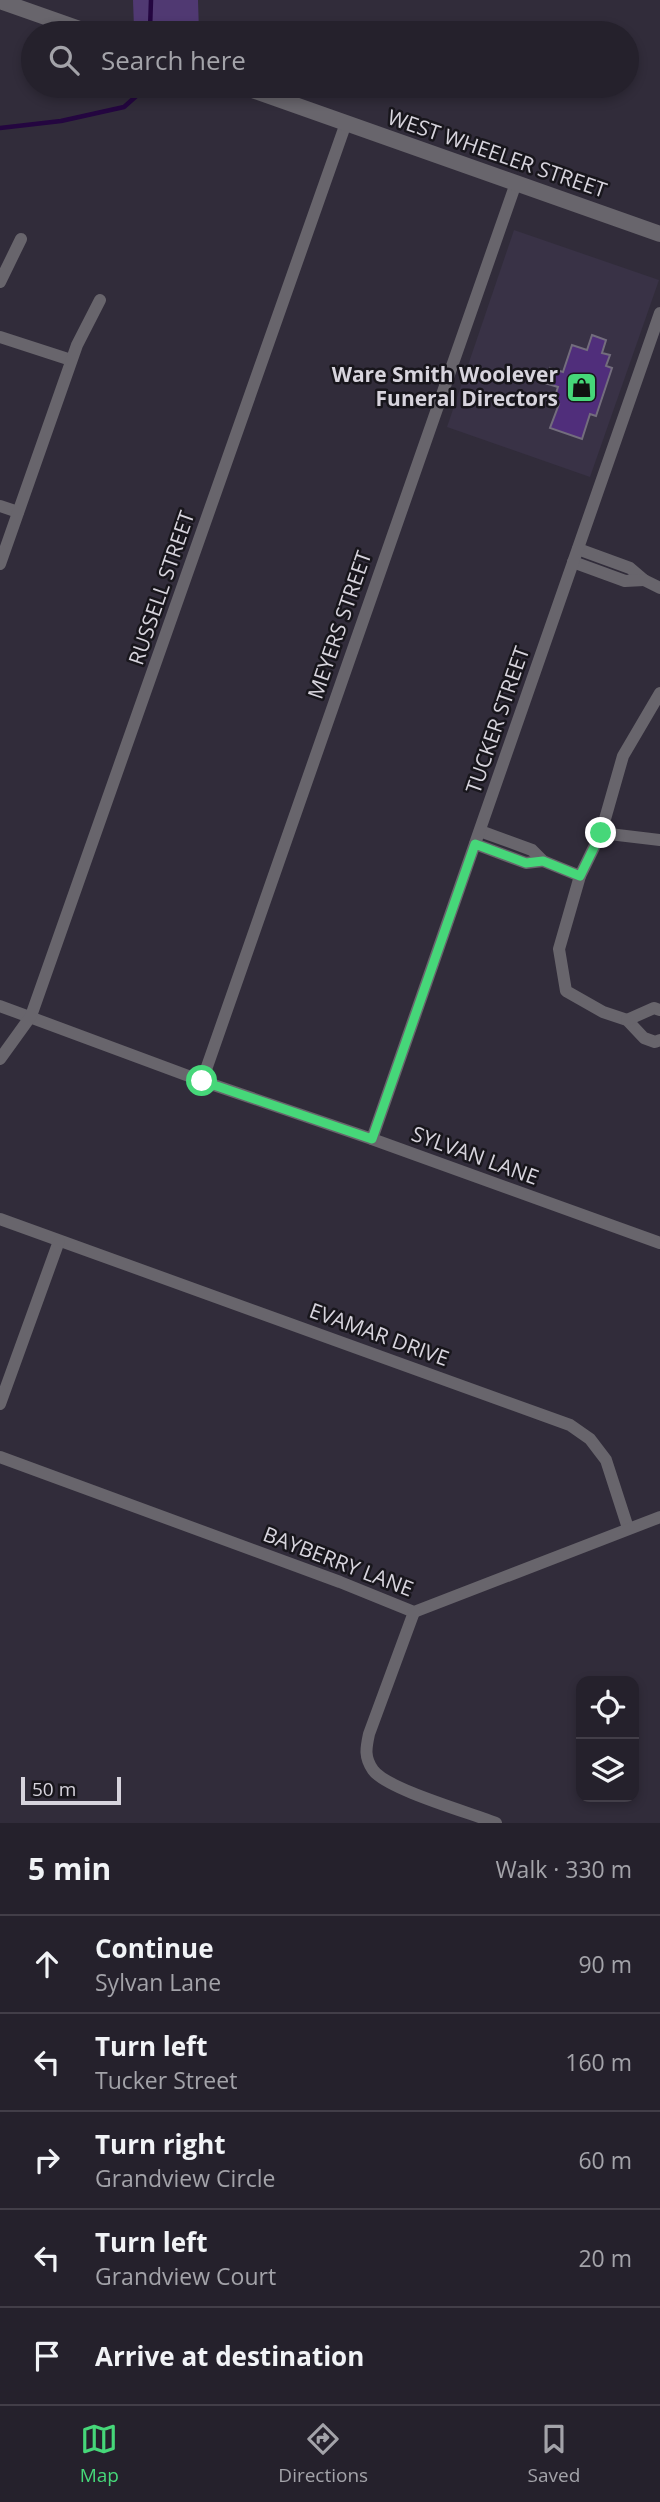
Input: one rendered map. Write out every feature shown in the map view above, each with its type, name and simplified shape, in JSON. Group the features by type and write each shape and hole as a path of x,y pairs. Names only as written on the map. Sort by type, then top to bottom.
{"street":[{"path":"0,1 57,21"},
{"name":"WEST WHEELER STREET","path":"274,98 660,234"},
{"name":"RUSSELL STREET","path":"0,1059 31,1016 346,123"},
{"name":"MEYERS STREET","path":"202,1081 516,183"},
{"path":"0,282 21,239"},
{"path":"0,564 71,360 100,300"},
{"name":"TUCKER STREET","path":"372,1139 660,313"},
{"path":"0,337 71,360"},
{"path":"0,506 18,512"},
{"path":"578,549 630,568 644,580 660,588"},
{"path":"573,562 625,581 644,580"},
{"path":"660,693 623,756 601,833 580,876 559,948 566,991 603,1012 627,1020 644,1038 660,1041"},
{"path":"480,831 532,850 543,861 580,876"},
{"path":"601,833 660,840"},
{"path":"475,844 526,863 543,861"},
{"name":"SYLVAN LANE","path":"0,1006 202,1081 660,1243"},
{"path":"627,1020 654,1008 660,1010"},
{"path":"0,1219 59,1241 0,1404"},
{"name":"EVAMAR DRIVE","path":"59,1241 570,1425 590,1439 606,1460 628,1528"},
{"name":"BAYBERRY LANE","path":"0,1457 340,1582 414,1612 660,1517"},
{"path":"414,1612 369,1734 365,1754 373,1771 391,1784 496,1823"}],"shaded area":[{"path":"133,0 198,0 199,21 134,21"},
{"path":"514,230 659,280 590,477 447,427"}],"building":[{"path":"592,335 606,340 602,353 610,355 606,366 612,368 596,416 590,414 582,439 550,428 559,404 553,402 558,387 545,383 550,368 563,372 572,345 587,350"}],"waterway":[{"path":"150,21 151,0"},
{"path":"0,128 61,121 124,107 134,98"}],"place":[{"name":"Ware Smith Woolever Funeral Directors","path":"581,387"}],"route":[{"path":"202,1081 372,1139 475,844 526,863 543,861 580,876 601,833"}]}
